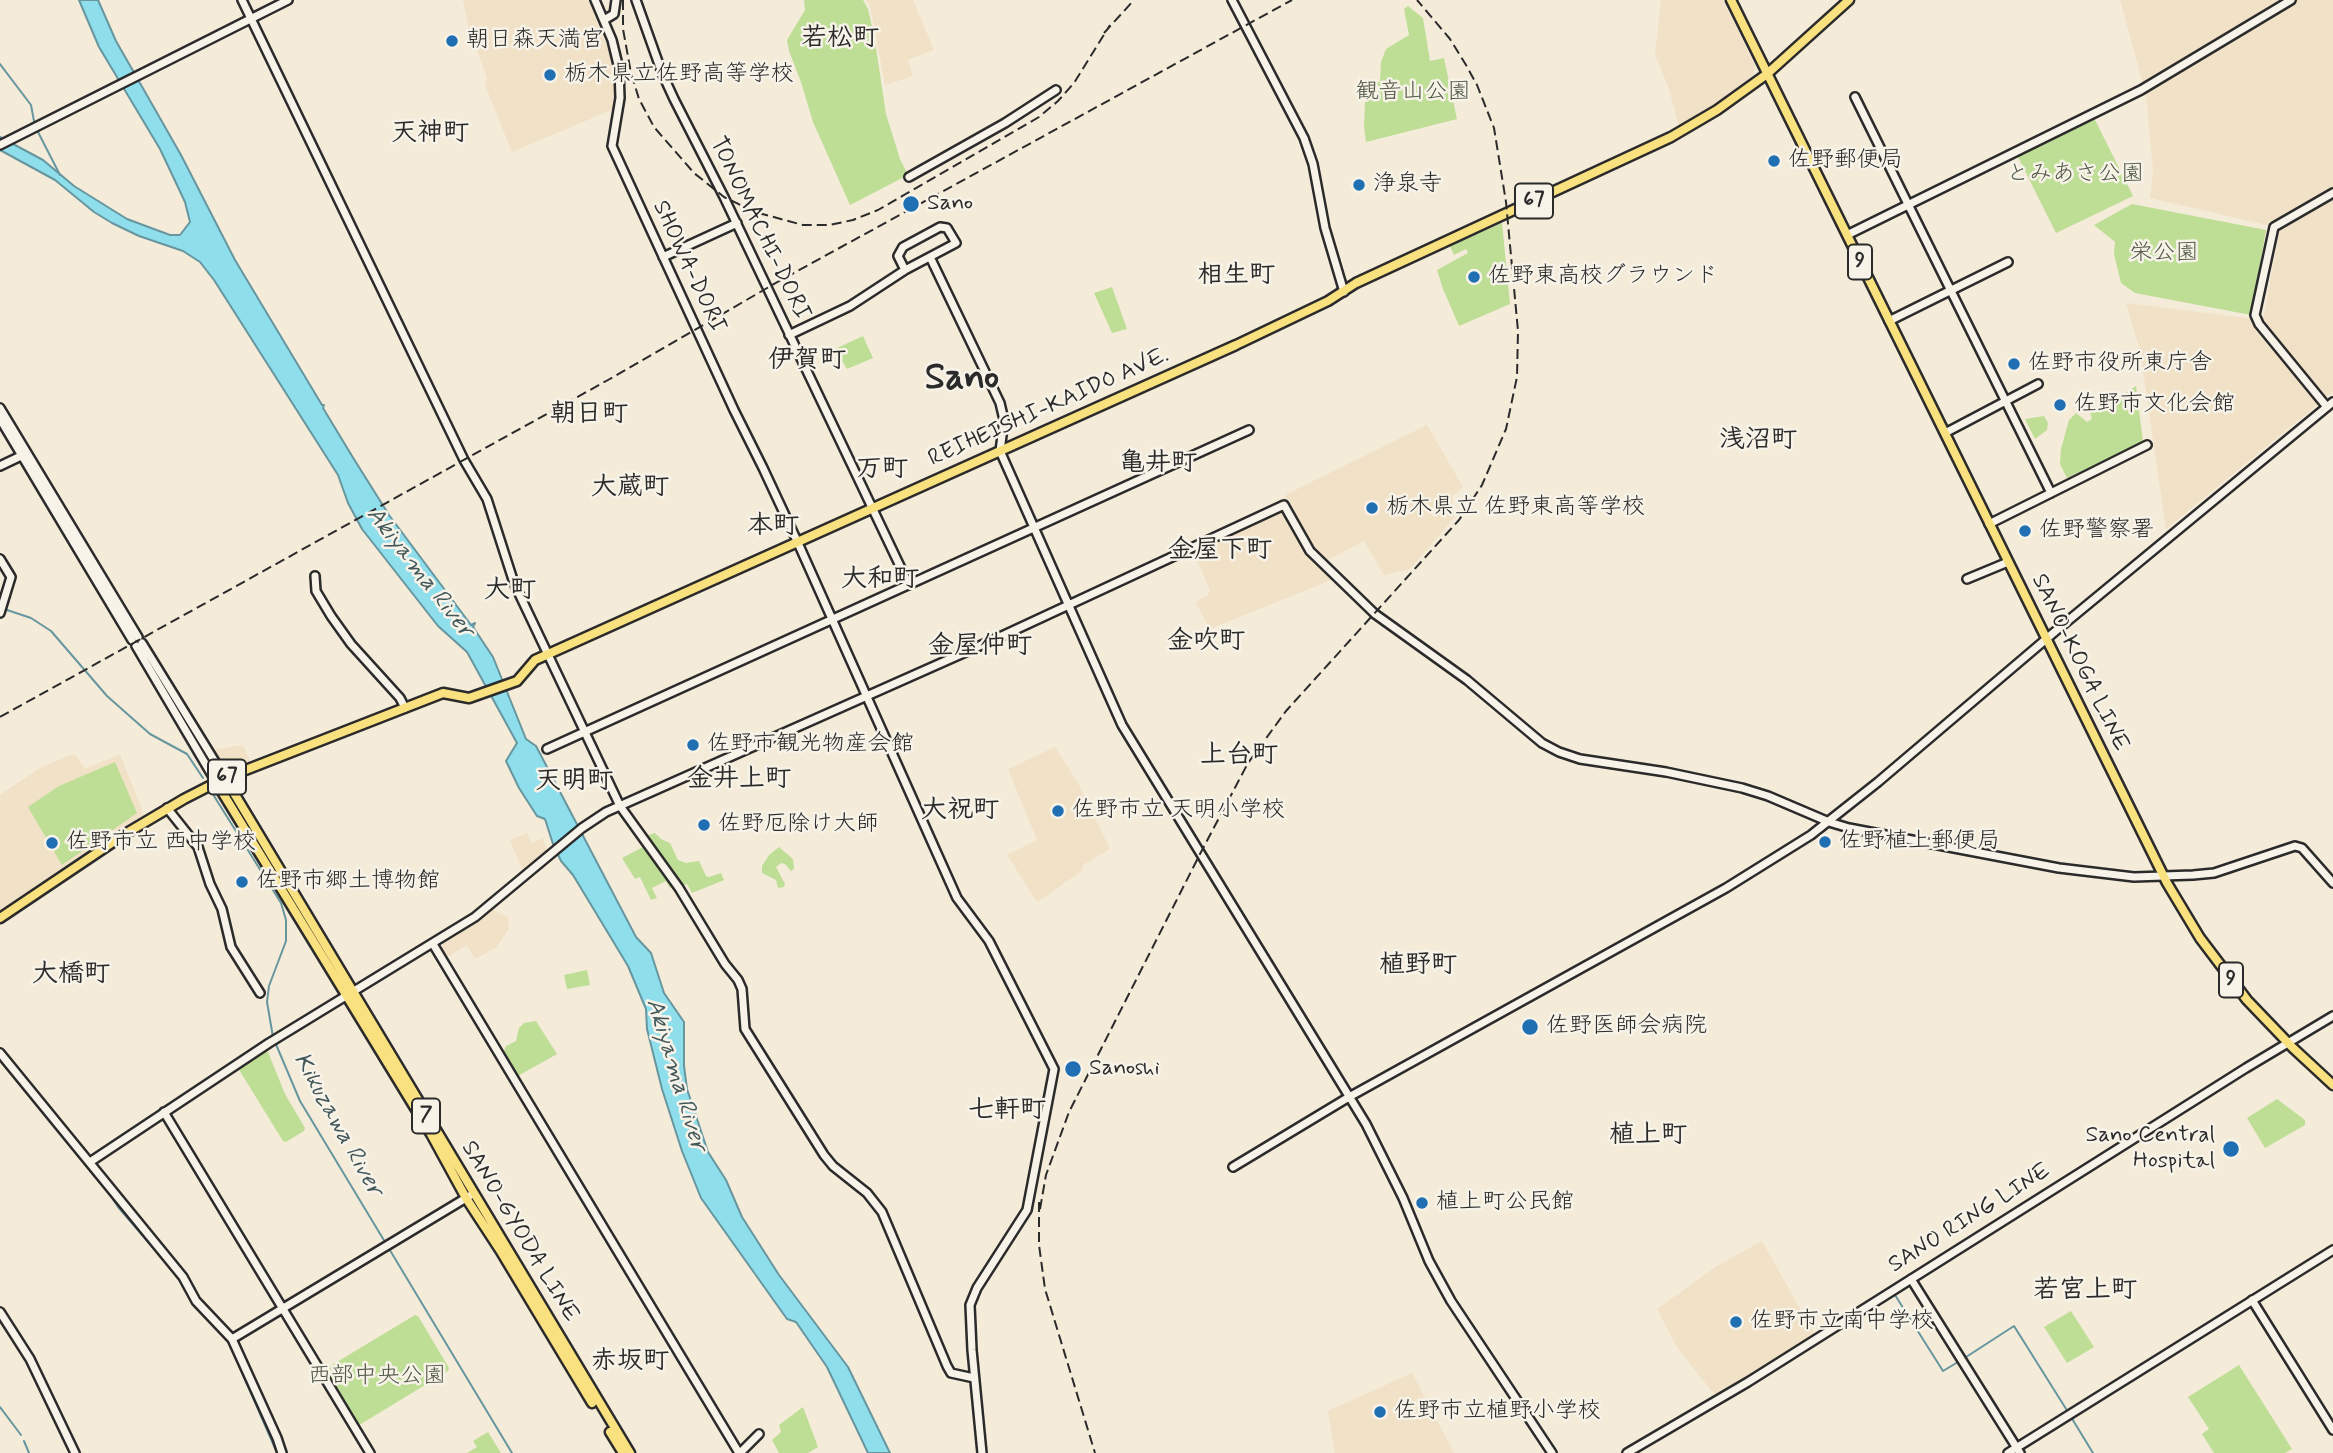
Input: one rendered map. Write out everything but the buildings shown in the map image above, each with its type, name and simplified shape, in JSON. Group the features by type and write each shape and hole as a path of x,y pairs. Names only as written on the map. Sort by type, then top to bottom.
{"main road":[{"name":"SANO-KOGA LINE","path":"1731,0 2164,878 2200,938 2247,1000 2288,1043 2333,1084"},
{"name":"67","path":"1343,292 1356,283 1671,137 1717,110 1767,74 1849,0"},
{"name":"REIHEISHI-KAIDO AVE.","path":"0,918 125,834 220,780 443,693 464,698 513,683 521,678 532,663 547,655 1236,345 1343,292"},
{"name":"SANO-GYODA LINE","path":"220,780 313,928 469,1195 630,1453"},
{"name":"SANO-GYODA LINE","path":"469,1195 623,1453"}],"street":[{"path":"242,0 464,460 488,499 508,569 620,806 683,893 725,964 738,980 745,1029 824,1155 833,1166 867,1193 882,1212 951,1373 974,1378"},
{"path":"0,145 288,0"},
{"name":"SHOWA-DORI","path":"595,0 617,57 621,80 612,146 733,410 764,468 957,898 989,941 1054,1069 1027,1210 977,1288 970,1304 982,1453"},
{"path":"604,20 614,14 616,0"},
{"name":"TONOMACHI-DORI","path":"636,0 670,90 737,223 909,586"},
{"path":"1232,0 1304,138 1313,164 1325,228 1343,292"},
{"path":"1847,236 2141,90 2291,0"},
{"path":"909,177 1005,123 1056,90"},
{"path":"1855,97 2051,493"},
{"path":"1233,1167 1349,1097 1738,881 1829,822 2330,404 2259,324 2255,315 2274,228 2333,192"},
{"path":"663,257 737,223"},
{"path":"789,335 849,306 905,270 956,243 950,232 944,226 901,249 898,256 905,270"},
{"path":"930,257 1000,403 1004,420 1000,451 1122,725 1377,1146 1429,1261 1451,1301 1552,1453"},
{"path":"1889,321 2008,262"},
{"path":"1945,433 2038,384"},
{"path":"0,408 24,455"},
{"path":"0,419 220,780"},
{"path":"547,749 1249,430"},
{"path":"1989,524 2147,445"},
{"path":"0,466 24,455"},
{"path":"90,1162 274,1040 475,917 582,828 620,806 1069,605 1284,505 1310,551 1375,614 1467,680 1547,747 1580,759 1667,772 1742,788 1849,828 2059,868 2117,876 2164,878 2214,873 2295,846 2302,848 2333,883"},
{"path":"0,559 11,577 0,613"},
{"path":"1967,579 2008,562"},
{"path":"315,576 316,591 331,616 360,654 400,698 405,708"},
{"path":"167,808 198,847 209,884 222,909 231,947 260,993"},
{"path":"433,944 740,1453 759,1434"},
{"name":"SANO RING LINE","path":"1627,1453 1748,1382 2333,1016"},
{"path":"0,1054 185,1280 196,1301 232,1339 282,1453"},
{"path":"164,1112 370,1453"},
{"path":"232,1339 469,1195"},
{"path":"2008,1453 2019,1450 2333,1250"},
{"path":"1911,1279 2019,1450"},
{"path":"2252,1300 2333,1430"},
{"path":"0,1312 30,1359 75,1453"}],"shaded area":[{"name":"栃木県立佐野高等学校","path":"463,0 588,0 609,51 614,71 616,108 512,152 485,85 487,78 468,24"},
{"path":"866,0 913,0 934,50 908,60 913,76 885,85 870,6"},
{"path":"1661,0 1723,0 1755,66 1753,75 1727,96 1679,126 1668,86 1655,55"},
{"path":"2120,0 2333,0 2333,392 2166,529 2140,350 2126,303 2263,320 2280,228 2150,198 2153,171 2146,94"},
{"name":"栃木県立 佐野東高等学校","path":"1427,425 1463,487 1452,496 1454,518 1410,569 1384,575 1364,541 1326,561 1309,543 1285,498 1287,494"},
{"path":"1283,510 1332,576 1331,580 1210,629 1196,603 1208,595 1210,590 1193,552"},
{"path":"243,745 250,761 230,769 223,766 213,750"},
{"name":"佐野市立 天明小学校","path":"1055,747 1078,783 1110,849 1083,865 1082,871 1037,902 1007,855 1037,840 1008,769"},
{"name":"佐野市立 西中学校","path":"120,754 144,815 0,911 0,795 40,768 71,755 75,755 85,769"},
{"path":"527,833 532,843 543,838 547,850 523,871 510,840"},
{"path":"492,909 508,918 509,928 497,947 475,959 467,945 445,958 441,950 443,943"},
{"name":"佐野市立南中学校","path":"1762,1241 1815,1335 1716,1396 1678,1349 1657,1309 1717,1266"},
{"name":"佐野市立植野小学校","path":"1412,1373 1454,1453 1335,1453 1328,1411"}],"green space":[{"path":"804,0 863,0 874,35 886,114 908,175 850,205 813,122 789,51 787,40 805,10"},
{"name":"観音山公園","path":"1408,6 1423,18 1430,61 1444,58 1457,119 1366,142 1366,80 1380,82 1381,62 1386,49 1409,35 1404,9"},
{"name":"とみあさ公園","path":"2093,116 2133,196 2056,233 2016,153"},
{"name":"栄公園","path":"2132,204 2266,230 2251,315 2135,293 2121,283 2114,254 2115,242 2094,225"},
{"name":"佐野東高校グラウンド","path":"1502,223 1510,304 1459,326 1437,270 1468,253 1466,249 1454,255 1450,246"},
{"path":"1112,287 1127,329 1112,333 1094,293"},
{"path":"863,336 873,358 847,369 835,349"},
{"path":"2136,386 2143,442 2067,478 2060,464 2069,420 2076,413 2087,422 2092,419 2088,406 2098,407 2103,397 2110,395 2118,398"},
{"path":"2044,416 2048,423 2047,430 2035,439 2025,419"},
{"path":"115,762 137,813 62,865 28,807 59,786"},
{"path":"655,833 670,843 678,860 686,863 699,861 706,876 721,873 724,880 692,893 687,884 682,886 647,838"},
{"path":"645,846 674,886 670,888 666,881 652,888 657,898 651,900 640,877 635,879 622,858"},
{"path":"779,847 793,859 794,869 791,871 781,863 776,867 785,884 784,887 778,888 776,880 762,873 762,866 769,855"},
{"path":"587,970 590,985 567,989 564,975"},
{"path":"536,1021 557,1054 518,1076 503,1054 506,1046 516,1041 519,1028 524,1023"},
{"path":"265,1051 268,1052 285,1094 305,1128 286,1142 238,1068"},
{"path":"2277,1099 2305,1120 2305,1125 2265,1148 2247,1118"},
{"path":"2071,1311 2094,1347 2067,1363 2044,1327"},
{"name":"西部中央公園","path":"415,1315 449,1368 448,1371 357,1424 325,1371"},
{"path":"2239,1365 2292,1449 2285,1453 2214,1453 2202,1434 2209,1429 2188,1397"},
{"path":"803,1407 818,1447 808,1453 779,1453 772,1440 781,1432 779,1425"},
{"path":"488,1432 501,1453 467,1453 477,1447 473,1441"}],"water":[{"name":"Akiyama River","path":"79,0 98,0 116,41 181,155 235,260 352,456 389,515 471,625 475,623 473,627 493,657 526,739 536,746 636,937 651,953 664,993 684,1022 687,1089 708,1152 726,1180 742,1217 779,1275 848,1367 890,1453 868,1453 827,1367 796,1322 787,1319 701,1198 662,1089 647,1029 646,1009 628,966 573,875 561,861 545,819 537,816 519,788 506,761 517,743 467,652 438,626 362,529 348,503 338,475 214,280 200,262 183,251 139,236 112,223 55,180 0,150 0,137 43,160 74,186 127,219 170,235 180,235 190,222 185,202 160,149 99,47"}],"waterway":[{"path":"0,64 31,105 34,121"},
{"path":"38,132 60,175"},
{"name":"Kikuzawa River","path":"7,610 31,618 51,631 107,696 150,734 187,754 203,778"},
{"name":"Kikuzawa River","path":"214,796 281,903 286,920 286,941 269,986 267,1002 273,1037"},
{"name":"Kikuzawa River","path":"275,1042 300,1101 385,1242"},
{"path":"107,1190 118,1207 181,1280 195,1307 214,1326"},
{"name":"Kikuzawa River","path":"388,1247 512,1453"},
{"path":"1895,1295 1943,1371 1958,1362"},
{"path":"1963,1359 2014,1326 2068,1412"},
{"path":"228,1340 277,1453"},
{"path":"0,1407 21,1435"},
{"path":"2071,1417 2093,1453"},
{"path":"24,1441 29,1453"}],"railway":[{"path":"623,0 623,29 631,73 639,99 654,127 694,173 724,197 755,212 803,225 829,225 853,220 878,210 1039,117 1074,83 1110,25"},
{"path":"1104,33 1134,0"},
{"path":"0,717 608,380 781,280 1292,0"},
{"path":"1040,1209 1046,1175 1069,1112 1248,763 1286,711 1459,520 1482,485 1506,429 1517,377 1518,331 1506,202 1494,128 1466,65 1450,39 1417,0"},
{"path":"1039,1202 1039,1245 1045,1289 1095,1453"}],"place":[{"name":"朝日森天満宮","path":"452,41"},
{"name":"栃木県立佐野高等学校","path":"550,75"},
{"name":"佐野郵便局","path":"1774,161"},
{"name":"浄泉寺","path":"1359,185"},
{"name":"Sano","path":"911,204"},
{"name":"佐野東高校グラウンド","path":"1474,277"},
{"name":"佐野市役所東庁舎","path":"2014,364"},
{"name":"佐野市文化会館","path":"2060,405"},
{"name":"栃木県立 佐野東高等学校","path":"1372,508"},
{"name":"佐野警察署","path":"2025,531"},
{"name":"佐野市観光物産会館","path":"693,745"},
{"name":"佐野市立 天明小学校","path":"1058,811"},
{"name":"佐野厄除け大師","path":"704,825"},
{"name":"佐野植上郵便局","path":"1825,842"},
{"name":"佐野市立 西中学校","path":"52,843"},
{"name":"佐野市郷土博物館","path":"242,882"},
{"name":"佐野医師会病院","path":"1530,1027"},
{"name":"Sanoshi","path":"1073,1069"},
{"name":"Sano Central Hospital","path":"2231,1149"},
{"name":"植上町公民館","path":"1422,1203"},
{"name":"佐野市立南中学校","path":"1736,1322"},
{"name":"佐野市立植野小学校","path":"1380,1412"}],"district":[{"name":"若松町","path":"840,40"},
{"name":"天神町","path":"430,135"},
{"name":"相生町","path":"1236,277"},
{"name":"伊賀町","path":"807,362"},
{"name":"Sano","path":"962,380"},
{"name":"朝日町","path":"589,416"},
{"name":"浅沼町","path":"1758,442"},
{"name":"亀井町","path":"1158,465"},
{"name":"万町","path":"882,471"},
{"name":"大蔵町","path":"630,489"},
{"name":"本町","path":"773,528"},
{"name":"金屋下町","path":"1220,552"},
{"name":"大和町","path":"880,581"},
{"name":"大町","path":"510,592"},
{"name":"金吹町","path":"1206,643"},
{"name":"金屋仲町","path":"980,648"},
{"name":"上台町","path":"1239,757"},
{"name":"金井上町","path":"739,781"},
{"name":"天明町","path":"574,783"},
{"name":"大祝町","path":"960,812"},
{"name":"植野町","path":"1418,967"},
{"name":"大橋町","path":"71,976"},
{"name":"七軒町","path":"1007,1112"},
{"name":"植上町","path":"1648,1137"},
{"name":"若宮上町","path":"2085,1292"},
{"name":"赤坂町","path":"630,1363"}]}
